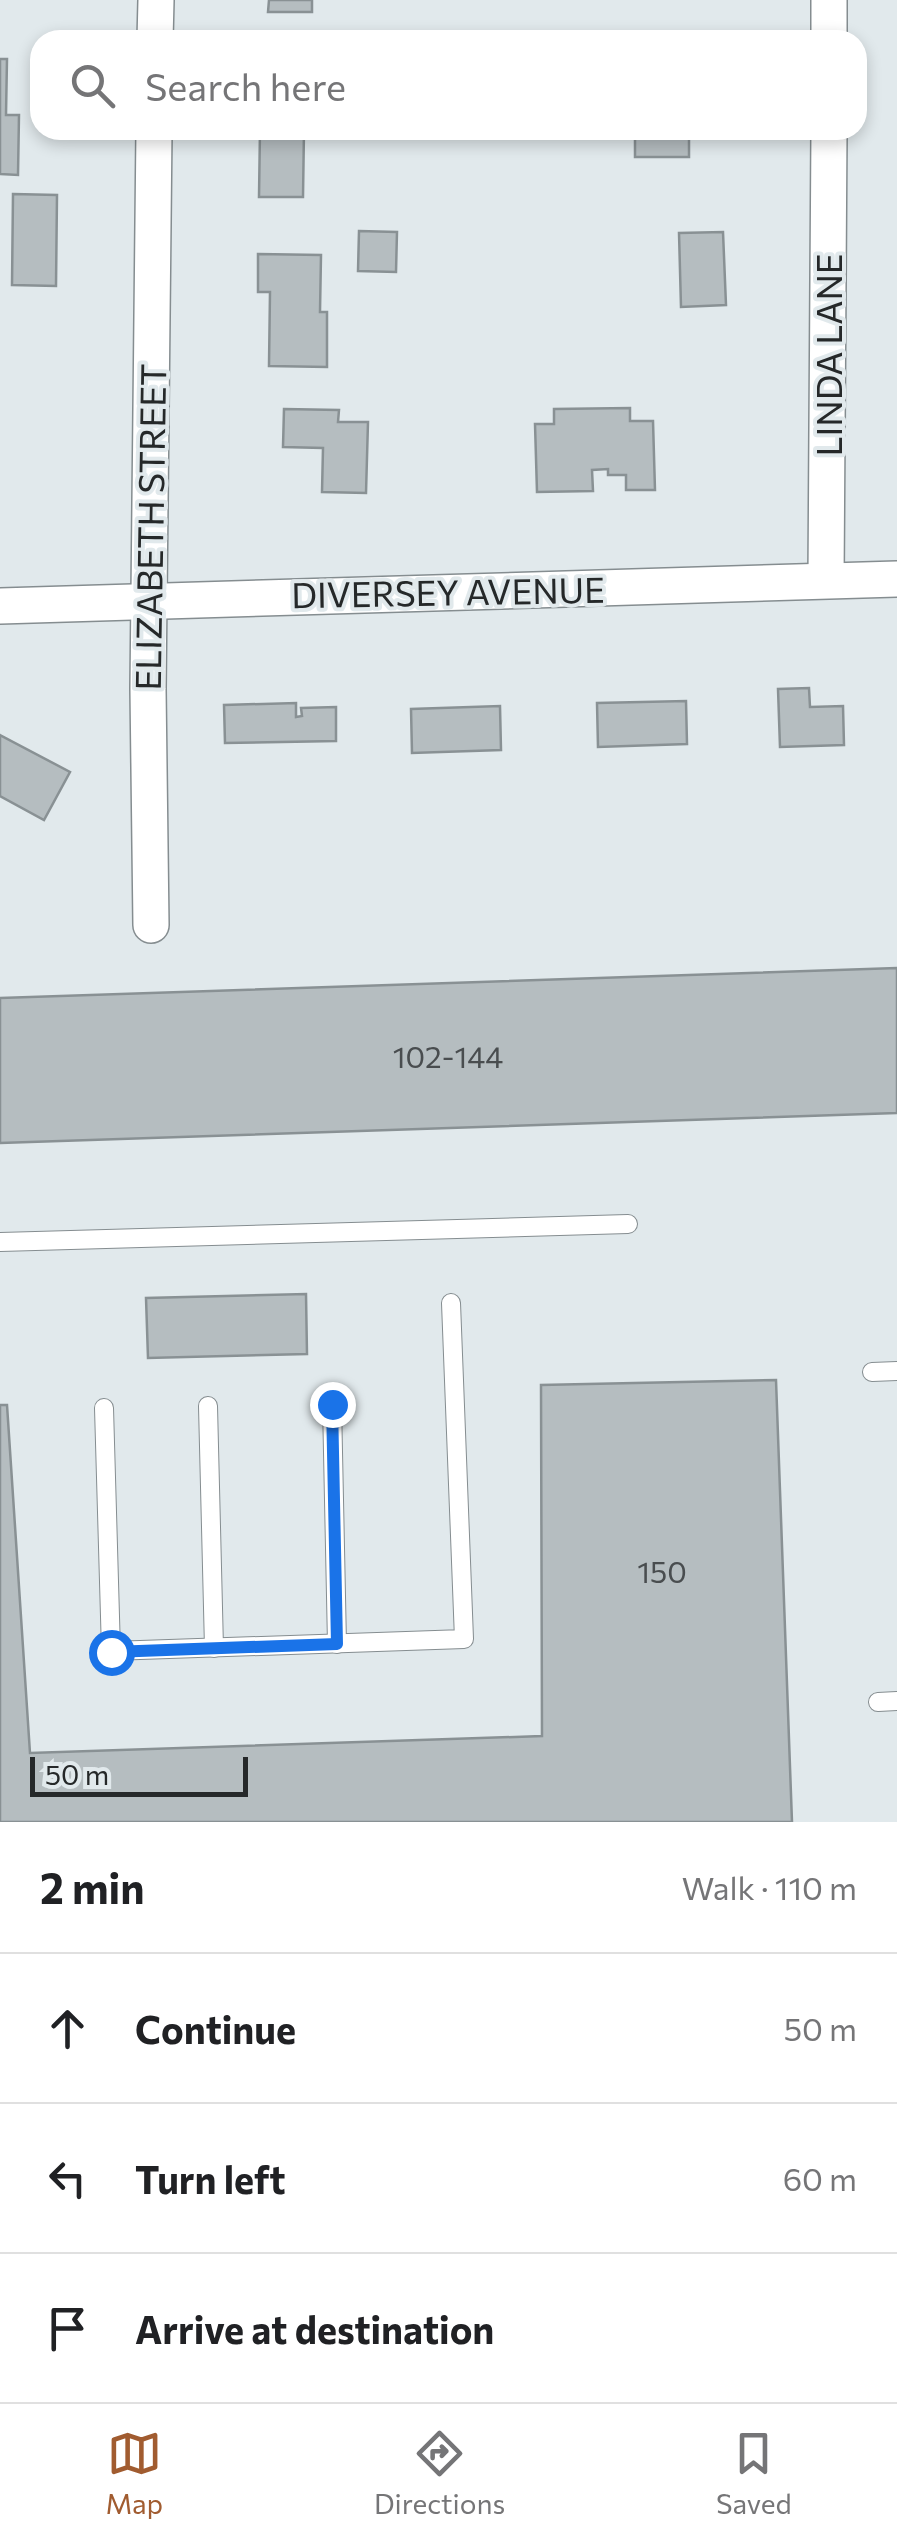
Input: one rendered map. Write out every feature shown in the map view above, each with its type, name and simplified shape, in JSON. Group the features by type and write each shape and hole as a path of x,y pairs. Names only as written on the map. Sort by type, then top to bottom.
{"street":[{"path":"155,30 156,0"},
{"path":"829,0 829,30"},
{"name":"ELIZABETH STREET","path":"150,925 154,140"},
{"name":"LINDA LANE","path":"826,580 828,140"},
{"name":"DIVERSEY AVENUE","path":"0,606 897,579"}],"lane":[{"path":"0,1242 628,1224"},
{"path":"104,1408 111,1652 464,1640 452,1303"},
{"path":"872,1372 897,1371"},
{"path":"332,1404 337,1644"},
{"path":"208,1406 214,1648"}],"building":[{"path":"269,0 312,0 312,12 268,12"},
{"path":"0,59 7,59 6,115 19,115 18,175 0,174"},
{"path":"260,140 304,140 303,197 259,197"},
{"path":"635,140 689,140 689,157 635,157"},
{"path":"13,194 57,195 56,286 12,285"},
{"path":"359,231 397,232 396,272 358,271"},
{"path":"723,232 726,305 681,307 679,233"},
{"path":"258,254 321,255 320,312 327,312 327,367 269,366 270,292 258,292"},
{"path":"630,408 630,421 653,421 655,490 626,490 626,475 608,475 608,469 592,470 593,491 537,492 535,424 554,424 554,409"},
{"path":"284,409 339,410 338,422 368,422 366,493 322,492 323,448 283,447"},
{"path":"809,688 810,707 843,706 844,745 780,747 778,689"},
{"path":"686,701 687,744 598,747 597,703"},
{"path":"296,703 296,717 302,716 301,708 336,707 336,741 225,743 224,705"},
{"path":"500,706 501,750 412,753 411,709"},
{"path":"0,735 70,772 44,820 0,796"},
{"path":"897,968 897,1113 0,1143 0,998"},
{"path":"306,1294 307,1354 148,1358 146,1298"},
{"path":"776,1380 792,1822 0,1822 0,1405 7,1405 30,1753 542,1736 541,1385"}],"route":[{"path":"111,1652 337,1644 332,1404"}]}
